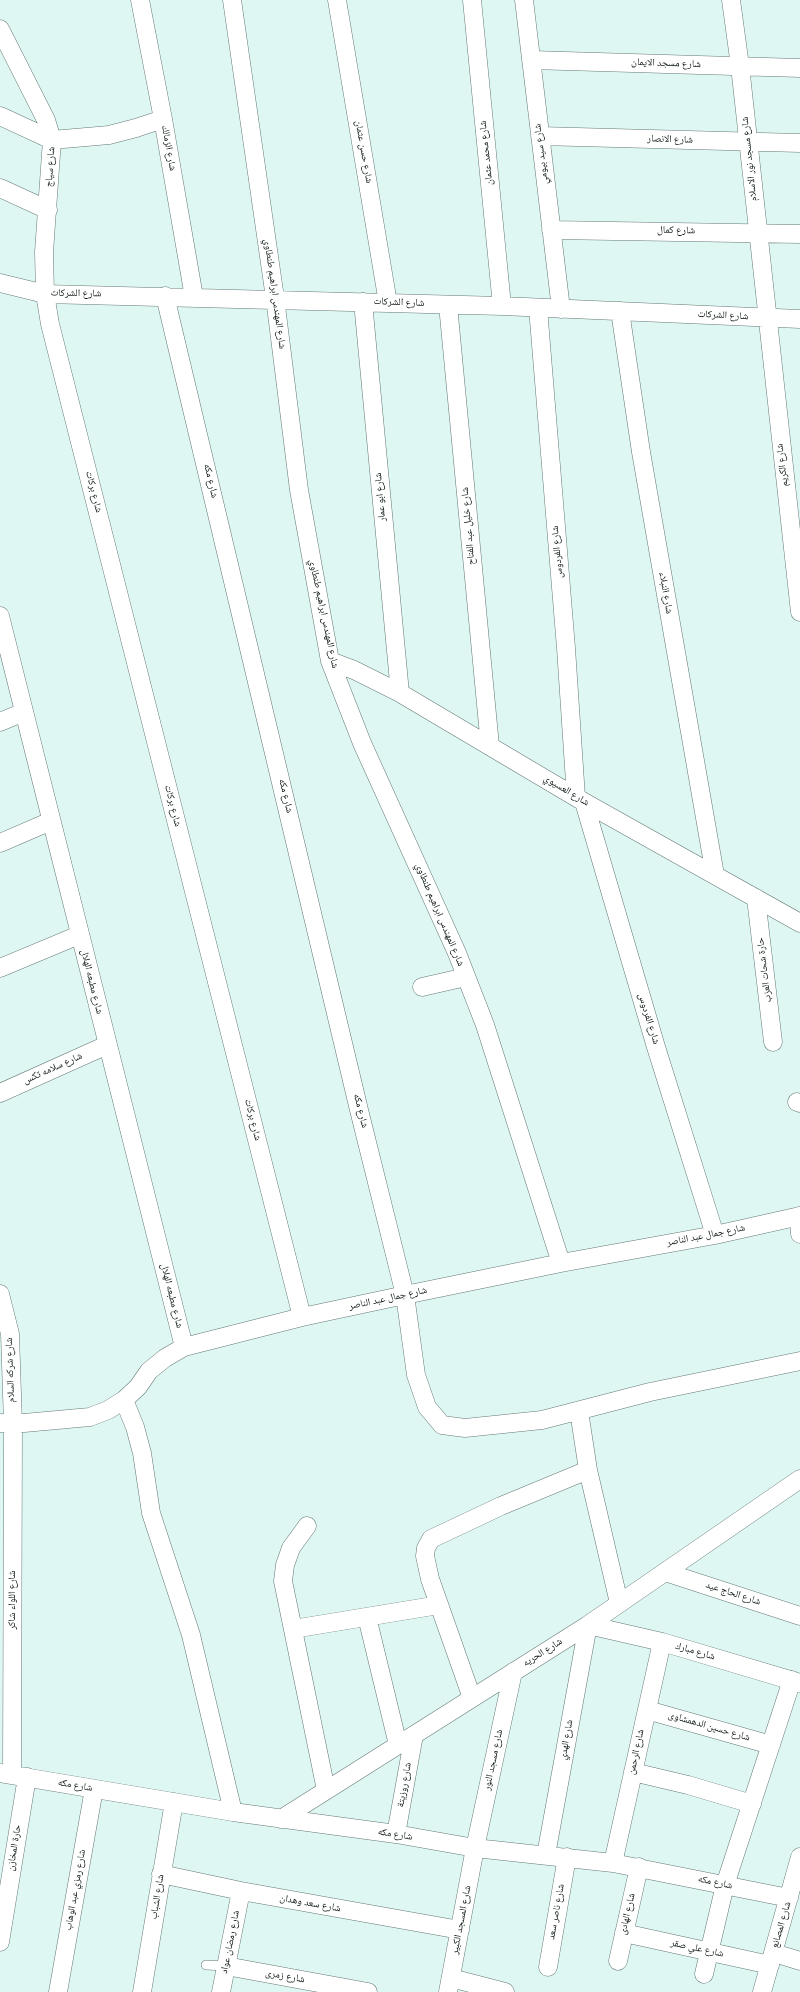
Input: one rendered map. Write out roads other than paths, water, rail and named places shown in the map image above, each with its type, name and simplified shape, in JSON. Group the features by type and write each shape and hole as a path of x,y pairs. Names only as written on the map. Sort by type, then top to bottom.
{"street":[{"name":"شارع الزمالك","path":"140,0 163,119 194,297"},
{"name":"شارع المهندس ابراهيم طنطاوي","path":"232,0 275,298 299,490 330,661 362,743 424,879 485,1025 560,1263"},
{"name":"شارع حسن عثمان","path":"336,0 388,304"},
{"name":"شارع محمد عثمان","path":"472,0 502,306"},
{"name":"شارع سيد بيومي","path":"524,0 561,308"},
{"name":"شارع مسجد نور الاسلام","path":"731,0 740,66 766,318"},
{"name":"شارع سياج","path":"0,29 46,120 52,140 44,252 45,294"},
{"name":"شارع مسجد الايمان","path":"531,60 800,68"},
{"path":"0,116 52,140 109,134 136,128 163,119"},
{"name":"شارع الانصار","path":"540,136 800,143"},
{"path":"0,188 48,210"},
{"name":"شارع كمال","path":"551,230 758,232 800,234"},
{"name":"شارع الشركات","path":"0,283 45,294 275,298 388,304 561,308 800,319"},
{"name":"شارع بركات","path":"45,294 50,324 302,1317"},
{"name":"شارع مكه","path":"165,296 405,1295 416,1375 427,1407 442,1425 465,1428 542,1420 650,1392 800,1361"},
{"name":"شارع ابو عمار","path":"363,302 400,692"},
{"name":"شارع خليل عبد الفتاح","path":"448,305 490,746"},
{"name":"شارع الفردوس","path":"538,308 580,800 715,1235"},
{"name":"شارع النبلاء","path":"620,311 641,452 715,875"},
{"name":"شارع الكريم","path":"766,318 800,612"},
{"name":"شارع مطبعه الهلال","path":"0,616 79,935 184,1347"},
{"name":"شارع العسيوي","path":"330,661 400,692 580,800 800,923"},
{"path":"0,722 24,712"},
{"path":"0,843 51,821"},
{"name":"حارة شحات العزب","path":"756,898 773,1042"},
{"path":"0,968 79,935"},
{"path":"422,988 466,977"},
{"name":"شارع سلامه تكس","path":"0,1093 107,1045"},
{"path":"799,1216 800,1234"},
{"name":"شارع جمال عبد الناصر","path":"7,1424 90,1417 108,1410 124,1400 138,1387 149,1371 165,1358 184,1347 302,1317 405,1295 560,1263 715,1235 799,1216"},
{"name":"شارع شركه السلام","path":"0,1294 10,1334 7,1424"},
{"path":"124,1400 135,1426 140,1446 151,1513 191,1635 233,1812"},
{"path":"579,1411 588,1470 619,1603"},
{"name":"شارع اللواء شاكر","path":"7,1424 13,1775"},
{"path":"472,1698 439,1605 425,1556 426,1548 431,1540 501,1506 588,1470"},
{"name":"شارع الحريه","path":"281,1819 588,1625 800,1479"},
{"path":"307,1526 291,1548 285,1565 283,1581 326,1790"},
{"name":"شارع الحاج عيد","path":"665,1572 800,1616"},
{"path":"293,1629 439,1605"},
{"path":"367,1617 398,1745"},
{"name":"شارع مبارك","path":"588,1625 662,1642 796,1682"},
{"name":"شارع الهدي","path":"546,1855 588,1625"},
{"name":"شارع الرحمن","path":"613,1863 662,1642"},
{"name":"شارع مسجد النور","path":"475,1848 513,1672"},
{"path":"704,1974 725,1885 771,1745 796,1682"},
{"name":"شارع حسين الدهمشاوى","path":"647,1710 771,1745"},
{"name":"شارع روزيتة","path":"396,1834 414,1735"},
{"path":"633,1772 688,1785 752,1804"},
{"name":"شارع مكه","path":"13,1775 233,1812 396,1834 475,1848 567,1857 639,1867 725,1885 793,1896"},
{"name":"حارة المخازن","path":"0,1942 13,1775"},
{"name":"شارع رمزي عبد الوهاب","path":"58,1992 94,1789"},
{"name":"شارع الشباب","path":"142,1992 174,1802"},
{"name":"شارع المسجد الكبير","path":"450,1985 475,1848"},
{"name":"شارع ناصر سعد","path":"548,1967 567,1857"},
{"name":"شارع المصانع","path":"762,1992 793,1896 800,1857"},
{"name":"شارع الهادى","path":"618,1961 639,1867"},
{"name":"شارع سعد وهدان","path":"161,1874 241,1891 460,1930"},
{"name":"شارع رمضان عواد","path":"221,1992 241,1891"},
{"name":"شارع علي صقر","path":"624,1933 709,1952 800,1961"},
{"name":"شارع زمرى","path":"226,1966 297,1986 368,1992"},
{"path":"450,1985 505,1992"}],"lane":[{"path":"206,1965 226,1966"}]}
